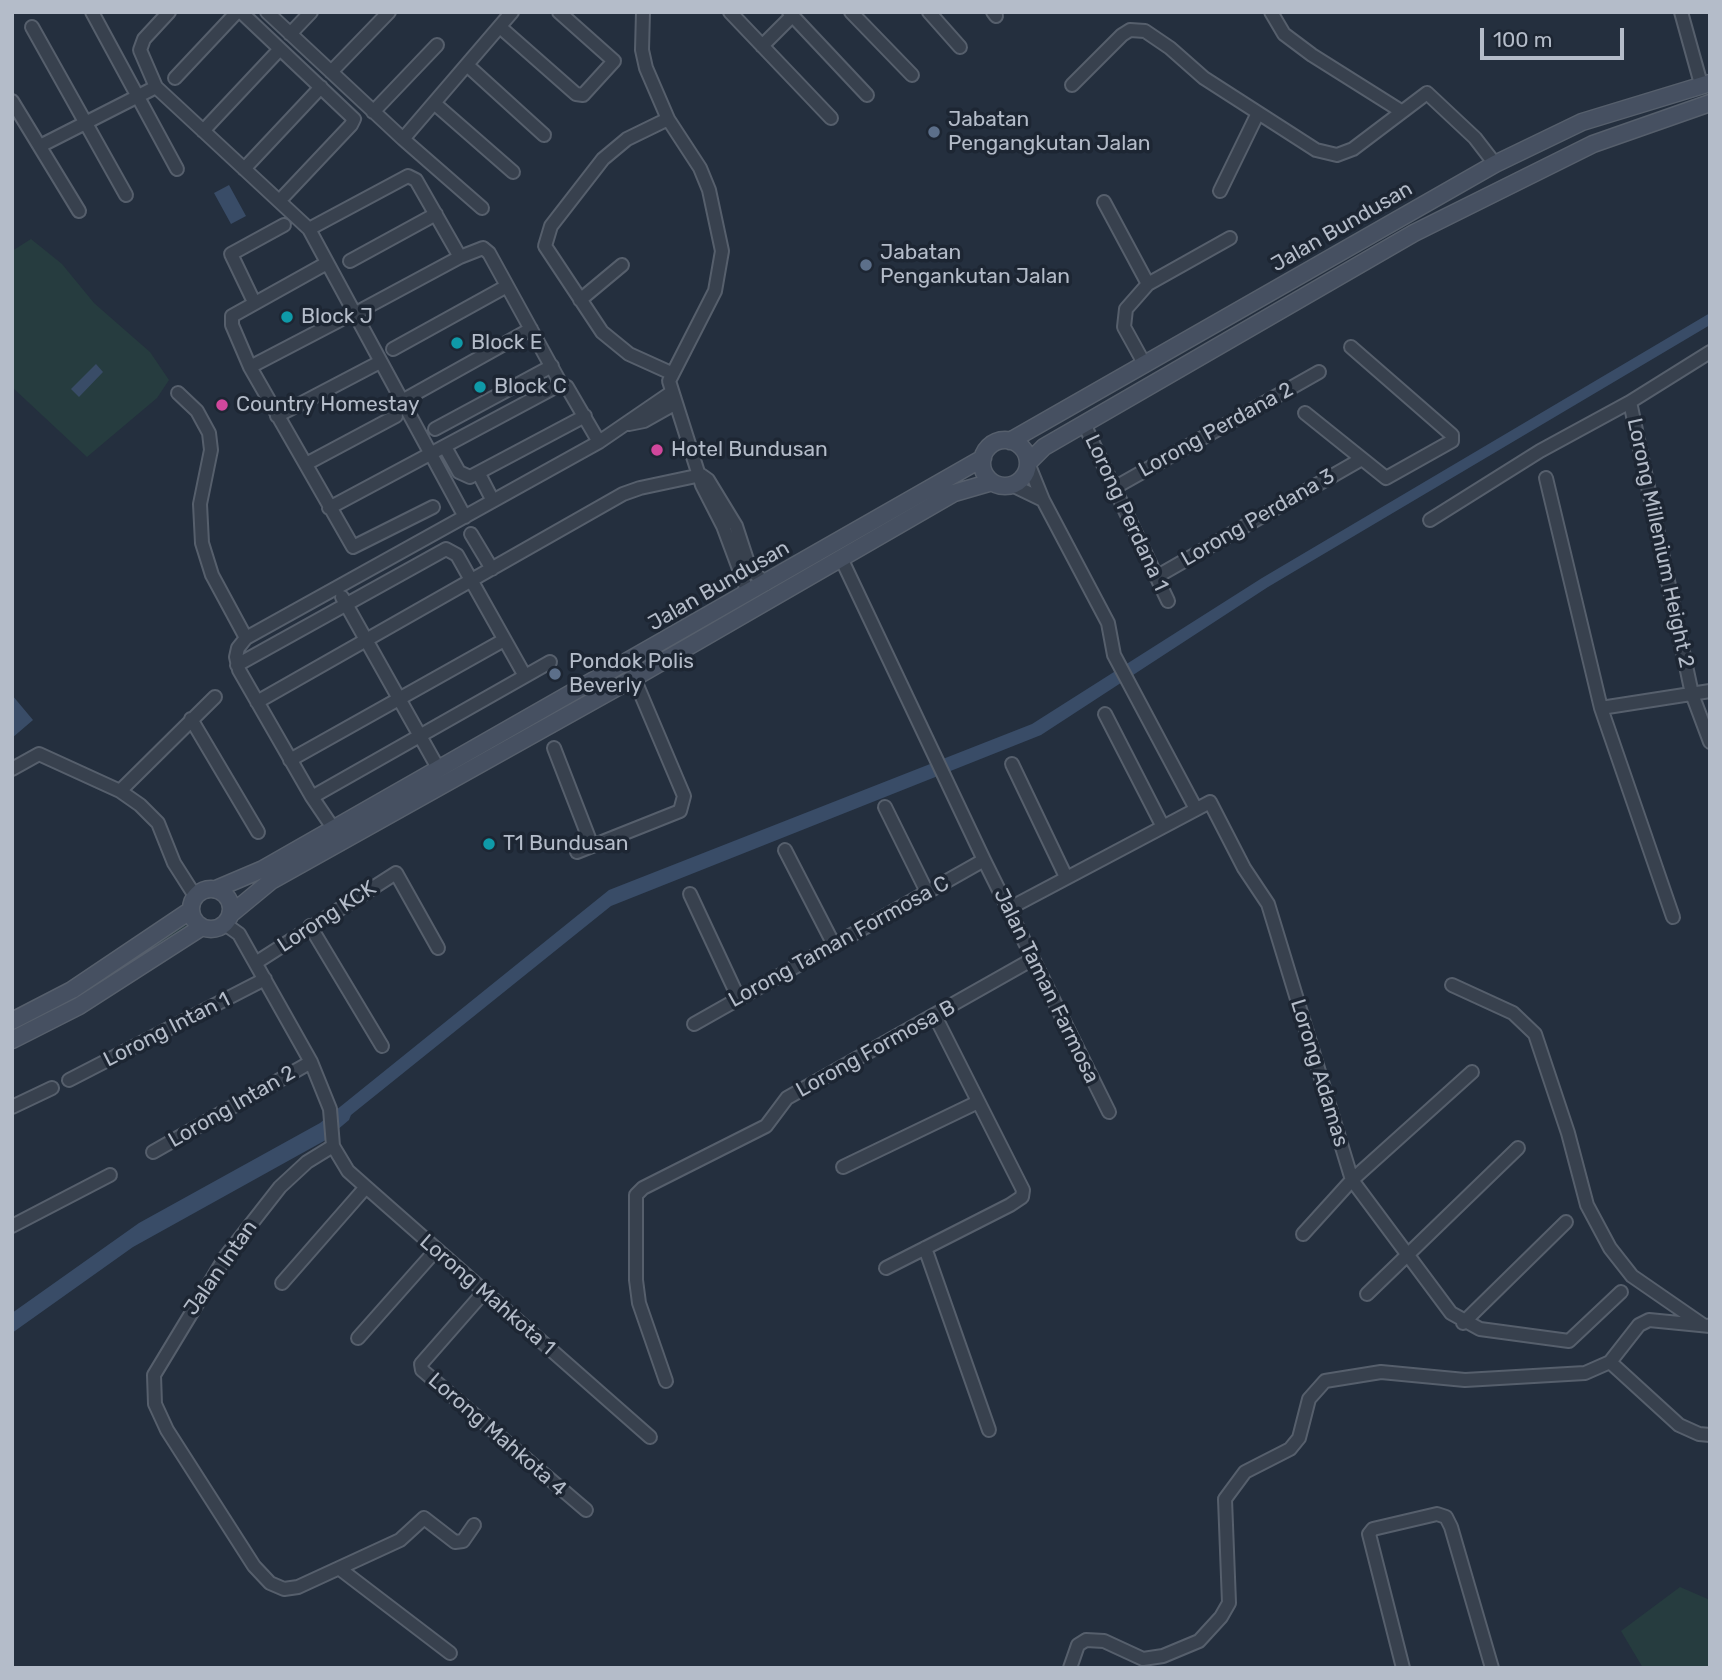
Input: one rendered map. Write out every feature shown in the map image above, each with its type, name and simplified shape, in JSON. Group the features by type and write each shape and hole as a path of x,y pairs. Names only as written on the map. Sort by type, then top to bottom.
{"main road":[{"name":"Jalan Bundusan","path":"215,889 263,869 983,458 992,445 1010,442 1495,164 1582,122 1705,83"},
{"name":"Jalan Bundusan","path":"228,919 271,880 634,678 954,493 992,482 1012,485 1024,477 1028,463 1044,447 1295,300 1512,183 1592,144 1710,103"},
{"path":"1010,442 1021,447 1028,463"},
{"path":"983,458 984,471 992,482"},
{"path":"747,593 761,594 817,570"},
{"path":"12,1021 72,990 193,903 204,890 215,889 227,895 228,919 214,929 202,927 79,1006 12,1040"},
{"path":"193,903 202,927"}],"street":[{"path":"92,12 177,169"},
{"path":"169,12 144,39 140,50 156,87 309,229 327,263 348,317 380,362 465,517"},
{"path":"175,78 239,12 351,115 353,122 284,196"},
{"path":"267,12 373,112 482,208"},
{"path":"290,34 311,12"},
{"path":"331,72 389,12"},
{"path":"403,139 512,12"},
{"path":"500,27 576,93 583,95 614,61 559,12"},
{"path":"643,12 642,50 646,68 668,119 693,154 705,179 722,251 715,291 671,373 674,398 747,593"},
{"path":"730,12 831,118"},
{"path":"852,12 912,75"},
{"path":"929,12 960,47"},
{"path":"1271,12 1284,34 1312,55 1401,111"},
{"path":"1681,12 1705,83"},
{"path":"762,46 791,14 867,95"},
{"path":"32,27 126,195"},
{"path":"1072,85 1122,35 1136,30 1155,36 1204,78 1307,145 1337,155 1353,149 1427,93 1475,138 1495,164"},
{"path":"373,112 437,45"},
{"path":"203,131 280,49"},
{"path":"467,65 544,135"},
{"path":"40,146 156,87"},
{"path":"244,169 321,87"},
{"path":"12,101 79,211"},
{"path":"433,103 513,172"},
{"path":"1220,191 1258,113"},
{"path":"668,119 627,139 603,159 551,226 545,246 602,332 629,354 671,373"},
{"path":"309,229 408,176 416,180 460,257"},
{"path":"1104,202 1148,284"},
{"path":"350,261 436,214"},
{"path":"254,302 231,254 284,225"},
{"path":"1145,365 1124,327 1126,309 1148,284 1230,238"},
{"path":"250,367 460,257 478,249 485,250 561,384 567,387 600,442"},
{"path":"327,263 232,316 232,325 250,367 351,543 357,547 433,507"},
{"path":"580,300 622,265"},
{"path":"393,349 507,286"},
{"path":"402,401 531,329"},
{"path":"1304,413 1381,475 1391,477 1450,443 1453,438 1351,347"},
{"name":"Lorong Millenium Height 2","path":"1710,352 1630,402 1692,694 1710,741"},
{"path":"277,416 380,362"},
{"path":"435,429 552,366"},
{"name":"Lorong Perdana 2","path":"1114,488 1319,372"},
{"path":"329,508 561,384"},
{"path":"178,393 197,411 209,433 211,450 200,504 202,543 212,575 246,638"},
{"path":"333,828 290,761 237,665 238,648 246,638 600,442 629,424 639,412 674,398"},
{"path":"1430,520 1540,451 1630,402"},
{"path":"306,464 396,416"},
{"path":"445,447 459,472 470,477 585,416"},
{"name":"Lorong Perdana 1","path":"1084,424 1168,601"},
{"name":"Lorong Perdana 3","path":"1156,577 1360,460"},
{"path":"1008,909 1161,825 1196,809 1114,655 1108,623 1043,500 1028,463"},
{"path":"479,474 493,501"},
{"path":"257,702 623,494 701,475 708,480 726,506 750,569 766,584"},
{"path":"1546,478 1601,708 1673,917"},
{"path":"1012,485 1043,500"},
{"path":"471,534 492,569"},
{"path":"237,665 446,549 457,555 525,676"},
{"name":"Jalan Taman Farmosa","path":"841,558 984,860 1109,1112"},
{"path":"336,588 438,768"},
{"path":"290,761 505,640"},
{"path":"312,797 550,662"},
{"path":"577,852 680,811 684,796 634,678"},
{"path":"1601,708 1710,691"},
{"path":"120,791 215,697"},
{"path":"1105,714 1161,825"},
{"path":"191,719 258,832"},
{"path":"554,748 592,846"},
{"path":"12,769 39,754 120,791 140,805 158,823 193,903"},
{"path":"1012,764 1066,877"},
{"name":"Lorong Adamas","path":"1196,809 1210,802 1244,868 1268,904 1352,1180 1451,1314 1463,1322"},
{"path":"886,807 927,892"},
{"path":"785,850 834,945"},
{"name":"Lorong Taman Formosa C","path":"694,1024 984,860"},
{"name":"Lorong KCK","path":"257,962 396,873 438,948"},
{"path":"690,894 739,999"},
{"path":"228,919 257,962 310,1062 330,1109 333,1141"},
{"path":"310,926 382,1046"},
{"name":"Lorong Formosa B","path":"666,1381 639,1303 636,1280 636,1195 643,1188 766,1126 788,1098 1033,959"},
{"name":"Lorong Intan 1","path":"69,1080 265,979"},
{"path":"1452,985 1513,1013 1535,1034 1568,1133 1587,1205 1610,1248 1632,1276 1707,1326"},
{"path":"886,1268 1021,1197 1023,1190 935,1016"},
{"name":"Lorong Intan 2","path":"153,1152 310,1062"},
{"path":"1303,1234 1352,1180 1472,1072"},
{"path":"12,1107 52,1088"},
{"path":"843,1167 978,1102"},
{"name":"Lorong Mahkota 1","path":"333,1141 344,1165 366,1187 650,1437"},
{"name":"Jalan Intan","path":"333,1141 280,1187 226,1256 153,1376 155,1404 167,1430 254,1566 270,1583 284,1589 298,1587 340,1569"},
{"path":"1367,1294 1518,1148"},
{"path":"12,1226 110,1175"},
{"path":"282,1283 366,1187"},
{"path":"1566,1222 1463,1322 1480,1329 1569,1341 1621,1292"},
{"path":"925,1248 989,1430"},
{"path":"358,1338 436,1250"},
{"name":"Lorong Mahkota 4","path":"484,1292 421,1364 422,1370 586,1510"},
{"path":"1070,1668 1078,1645 1086,1640 1104,1641 1143,1659 1163,1656 1199,1641 1221,1617 1229,1603 1225,1499 1245,1472 1290,1450 1298,1438 1309,1399 1325,1381 1381,1372 1465,1380 1559,1376 1595,1371 1610,1362 1639,1325 1649,1320 1707,1326"},
{"path":"1610,1362 1679,1425 1699,1434 1710,1435"},
{"path":"1403,1668 1369,1534 1373,1529 1437,1514 1446,1517 1492,1668"},
{"path":"450,1653 340,1569 400,1540 425,1518 455,1542 463,1541 474,1525"}],"green space":[{"path":"31,239 62,264 94,303 150,352 169,380 157,398 87,457 12,387 12,251"},
{"path":"182,919 189,930 12,1031 12,1028"},
{"path":"1680,1587 1710,1600 1710,1668 1643,1668 1621,1631"}],"water":[{"path":"229,185 246,216 231,224 214,193"},
{"path":"1710,313 1710,325 1268,587 1041,735 611,906 351,1115 349,1120 324,1141 133,1247 12,1333 12,1313 139,1223 320,1123 609,890 1032,724 1262,578"},
{"path":"96,364 103,372 79,397 71,389"},
{"path":"12,695 33,720 12,738"}],"place":[{"name":"Jabatan Pengangkutan Jalan","path":"934,132"},
{"name":"Jabatan Pengankutan Jalan","path":"866,265"},
{"name":"Block J","path":"287,317"},
{"name":"Block E","path":"457,343"},
{"name":"Block C","path":"480,387"},
{"name":"Country Homestay","path":"222,405"},
{"name":"Hotel Bundusan","path":"657,450"},
{"name":"Pondok Polis Beverly","path":"555,674"},
{"name":"T1 Bundusan","path":"489,844"}]}
